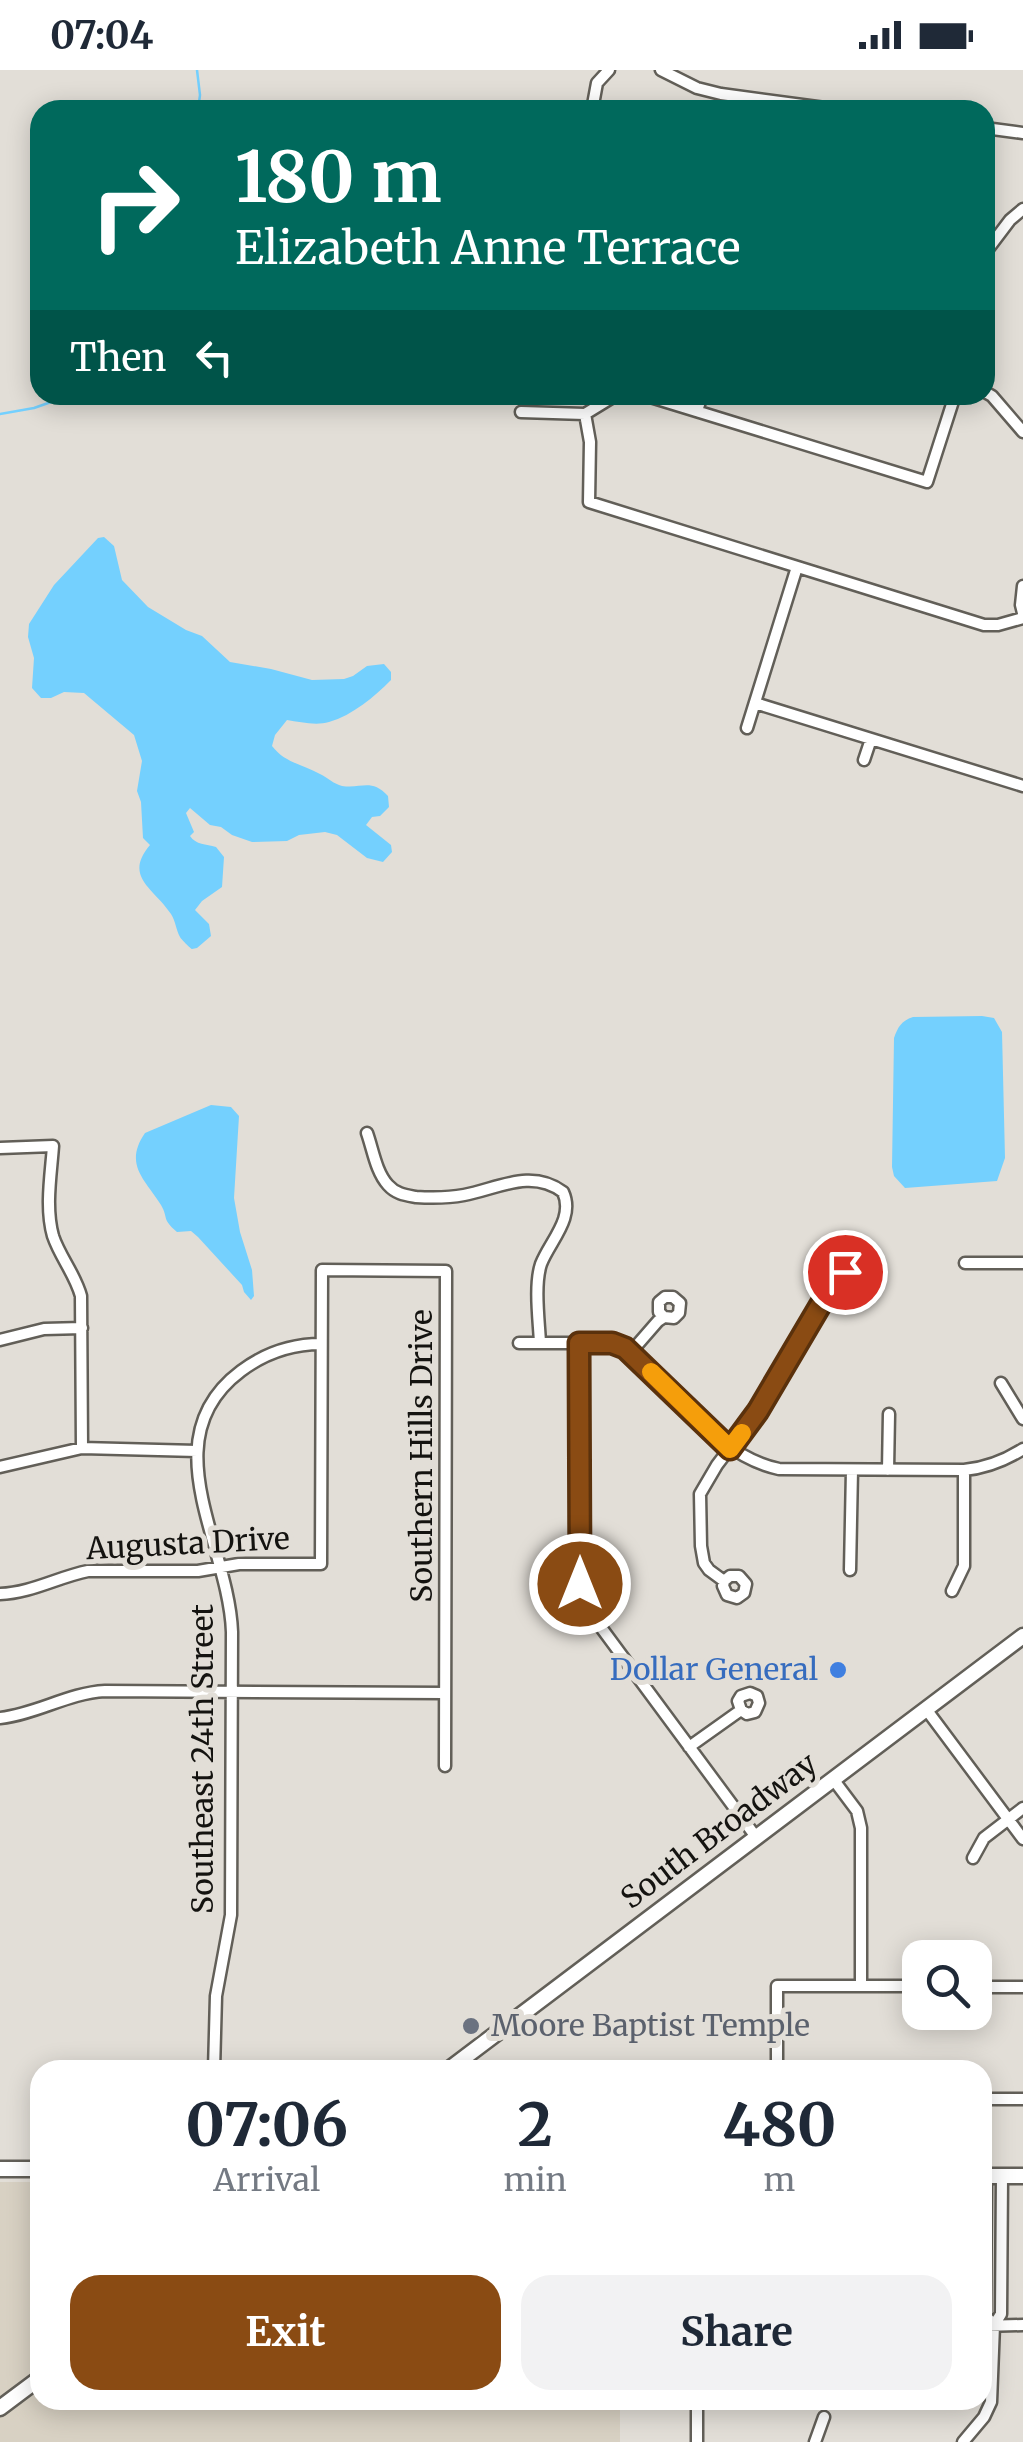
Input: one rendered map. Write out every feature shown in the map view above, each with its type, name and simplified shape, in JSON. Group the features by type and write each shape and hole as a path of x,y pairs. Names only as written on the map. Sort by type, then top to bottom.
{"street":[{"path":"594,100 597,83 609,70"},
{"path":"661,70 697,88 754,100"},
{"path":"995,240 1023,209"},
{"path":"995,399 1023,432"},
{"path":"521,412 586,414 600,405"},
{"path":"677,405 927,482 952,405"},
{"path":"697,411 699,405"},
{"path":"586,414 590,442 589,502 984,624 998,625 1023,616 1023,586"},
{"path":"747,728 798,566"},
{"path":"755,704 1023,786"},
{"path":"864,760 871,739"},
{"path":"368,1133 383,1178 402,1195 448,1198 507,1182 538,1180 563,1192 567,1203 565,1219 540,1269 540,1343"},
{"path":"0,1148 54,1146 51,1226 80,1296 82,1448"},
{"path":"965,1263 1023,1263"},
{"name":"Southern Hills Drive","path":"321,1344 322,1270 446,1271 445,1766"},
{"path":"724,1581 704,1563 700,1499 708,1480 758,1411 831,1287"},
{"path":"631,1352 664,1317"},
{"path":"0,1340 44,1329 82,1328"},
{"path":"518,1343 612,1343 631,1352 730,1449 761,1465 779,1469 964,1470 983,1468 1023,1449"},
{"path":"579,1343 581,1596 587,1610 756,1837"},
{"name":"Southeast 24th Street","path":"214,2060 216,1996 231,1916 232,1617 200,1488 197,1451 201,1428 214,1398 236,1374 272,1353 321,1344"},
{"name":"Augusta Drive","path":"0,1594 25,1591 88,1571 198,1571 239,1564 321,1564 321,1344"},
{"path":"1001,1383 1023,1420"},
{"path":"888,1470 889,1414"},
{"path":"0,1467 82,1448 197,1451"},
{"path":"850,1570 852,1470"},
{"path":"952,1591 964,1566 964,1470"},
{"name":"South Broadway","path":"461,2060 926,1709 1020,1645"},
{"path":"0,1718 90,1692 445,1692"},
{"path":"926,1709 1023,1838"},
{"path":"689,1747 741,1710"},
{"path":"833,1779 857,1812 861,1828 861,1986"},
{"path":"973,1858 984,1838 1023,1808"},
{"path":"777,2060 778,1986 902,1986"},
{"path":"992,1986 1023,1987"},
{"path":"992,2099 1023,2099"},
{"path":"0,2169 30,2169"},
{"path":"992,2176 1023,2176"},
{"path":"992,2322 1002,2314 1002,2176"},
{"path":"992,2325 1023,2325"},
{"path":"0,2408 30,2386"},
{"path":"697,2410 697,2442"},
{"path":"963,2442 987,2410"},
{"path":"816,2442 824,2417"}],"shaded area":[{"path":"0,2182 30,2182 30,2410 620,2410 620,2442 0,2442"}],"water":[{"path":"104,537 114,546 122,580 148,607 202,636 230,662 312,680 344,679 367,666 384,664 391,672 391,680 378,693 338,719 319,724 287,720 272,746 288,760 339,785 371,786 388,796 389,807 366,825 391,845 392,852 383,862 367,858 337,835 325,832 299,835 287,841 252,842 210,825 190,808 186,813 194,832 192,839 216,847 224,857 222,887 195,910 209,924 211,936 192,949 182,939 171,914 140,874 142,856 150,845 143,838 137,791 142,761 134,735 84,693 64,692 41,698 32,688 34,658 29,624 54,585 98,538"},
{"path":"913,1017 994,1018 1002,1032 1005,1158 997,1181 905,1188 894,1176 892,1167 897,1031"},
{"path":"211,1105 231,1107 239,1116 234,1198 252,1270 251,1300 198,1237 191,1231 177,1232 169,1224 136,1163 145,1133"}],"waterway":[{"path":"197,70 199,100"},
{"path":"0,414 43,405"}],"slow traffic":[{"path":"651,1372 730,1449 742,1433"}],"place":[{"name":"Dollar General","path":"838,1670"},
{"name":"Moore Baptist Temple","path":"471,2026"}],"route":[{"path":"580,1584 579,1343 612,1343 631,1352 730,1449 758,1411 831,1287 844,1284 845,1272"}]}
